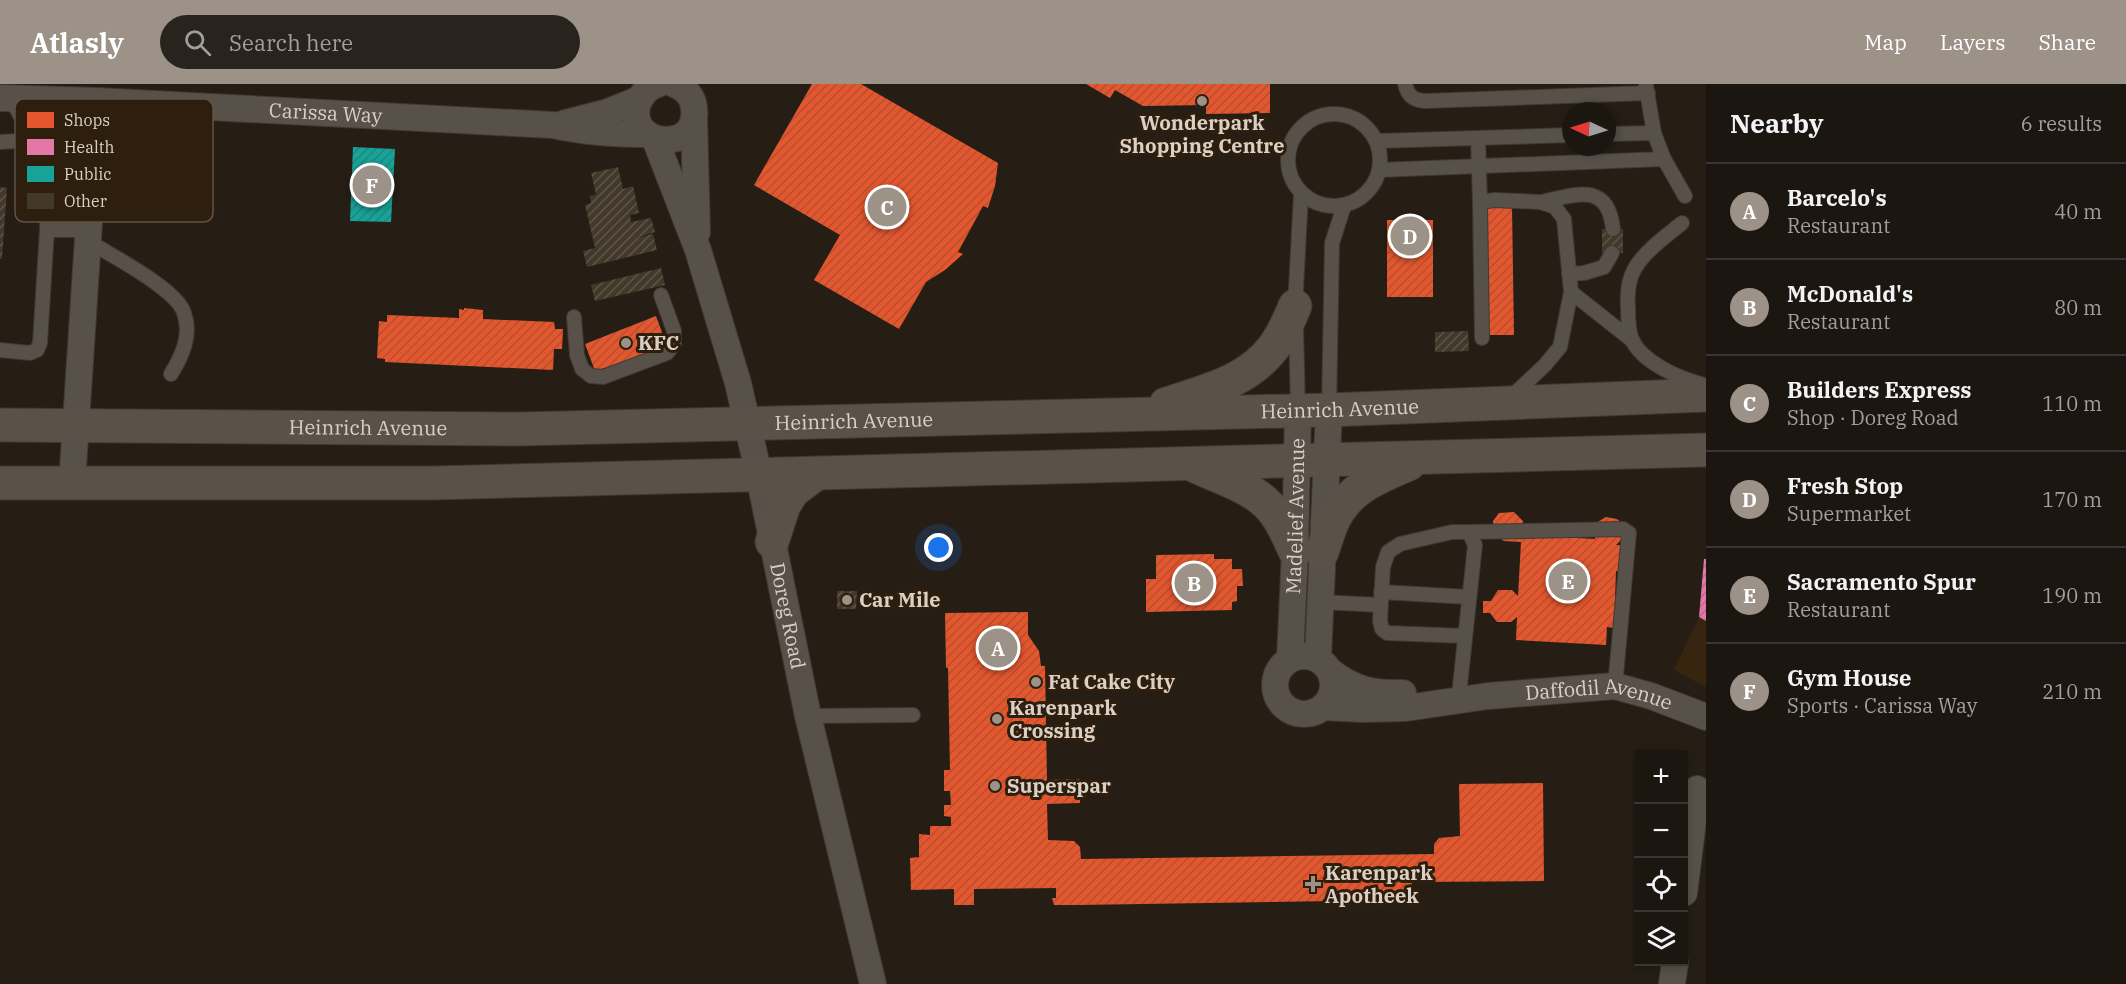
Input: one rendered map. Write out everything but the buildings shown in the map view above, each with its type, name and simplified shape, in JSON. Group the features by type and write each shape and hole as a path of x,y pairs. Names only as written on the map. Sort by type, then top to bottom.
{"street":[{"name":"Doreg Road","path":"674,84 688,93 693,101 698,250"},
{"name":"Doreg Road","path":"647,89 637,108 637,118 641,127 651,136 698,250 748,423 808,716 873,984"},
{"name":"Carissa Way","path":"553,125 583,120 608,112 647,89"},
{"name":"Carissa Way","path":"213,107 553,125 579,131 651,136"},
{"path":"651,136 665,141 674,140 683,135 694,120"},
{"path":"72,483 89,222"},
{"path":"1133,415 1219,386 1244,375 1273,348 1295,306"},
{"name":"Heinrich Avenue","path":"0,425 520,429 1313,410 1706,395"},
{"name":"Madelief Avenue","path":"1290,658 1308,552 1313,410"},
{"path":"0,483 433,483 1706,450"},
{"path":"1190,464 1266,502 1308,552 1349,496 1367,482 1422,458"},
{"path":"772,542 784,506 793,491 818,474"},
{"name":"Madelief Avenue","path":"1308,552 1320,602 1324,665"},
{"path":"1290,658 1309,655 1324,665 1333,682 1333,691 1323,707"},
{"name":"Daffodil Avenue","path":"1290,658 1276,673 1275,693 1287,709 1295,713 1306,714 1323,707 1406,708 1488,696 1615,686 1651,696 1706,717"},
{"name":"Daffodil Avenue","path":"1324,665 1346,683 1364,691 1488,696"},
{"path":"1688,858 1697,789"},
{"path":"1672,984 1674,966"}],"lane":[{"path":"1405,84 1410,96 1415,100 1425,101 1646,89 1654,133 1664,159 1685,196"},
{"path":"5,99 15,113"},
{"path":"1330,113 1345,114 1358,120 1369,129 1377,141 1380,156 1379,170 1374,184 1356,201 1344,206 1329,207 1301,194 1292,183 1288,166 1288,150 1294,136 1304,124 1316,117 1330,113"},
{"path":"1616,134 1654,133"},
{"path":"1377,141 1562,135"},
{"path":"1478,138 1482,338"},
{"path":"0,142 15,141"},
{"path":"1379,170 1664,159"},
{"name":"Madelief Avenue","path":"1301,194 1295,306 1313,410"},
{"path":"1480,202 1495,200 1540,202 1574,195 1594,195 1603,201 1611,212 1613,229"},
{"path":"1505,403 1545,365 1560,347 1571,292 1564,219 1555,207 1540,202"},
{"name":"Madelief Avenue","path":"1313,410 1332,243 1344,206"},
{"path":"0,350 30,353 37,350 40,343 47,222"},
{"path":"1633,341 1628,323 1627,301 1629,284 1635,267 1656,244 1682,223"},
{"path":"47,230 88,236 174,298 184,312 186,338 182,356 171,374"},
{"path":"1569,274 1584,273 1604,267 1612,253"},
{"path":"1571,292 1633,341 1664,370 1682,379 1706,386"},
{"path":"574,317 577,355 582,369 591,376 603,377 667,353 674,344 674,331 661,295"},
{"path":"1465,636 1388,633 1382,628 1380,621 1383,567 1388,552 1400,544 1452,532 1623,529 1629,533 1615,686"},
{"path":"1459,695 1475,544 1469,532"},
{"path":"1320,602 1381,598 1469,597"},
{"path":"808,716 913,715"}],"shaded area":[{"path":"1699,617 1706,621 1706,687 1674,670"}],"place":[{"name":"Wonderpark Shopping Centre","path":"1202,101"},
{"name":"Gym House","path":"372,185"},
{"name":"Builders Express","path":"887,207"},
{"name":"Fresh Stop","path":"1410,236"},
{"name":"KFC","path":"626,343"},
{"name":"Sacramento Spur","path":"1568,581"},
{"name":"McDonald's","path":"1194,583"},
{"name":"Car Mile","path":"847,600"},
{"name":"Barcelo's","path":"998,648"},
{"name":"Fat Cake City","path":"1036,682"},
{"name":"Karenpark Crossing","path":"997,719"},
{"name":"Superspar","path":"995,786"},
{"name":"Karenpark Apotheek","path":"1313,884"}]}
